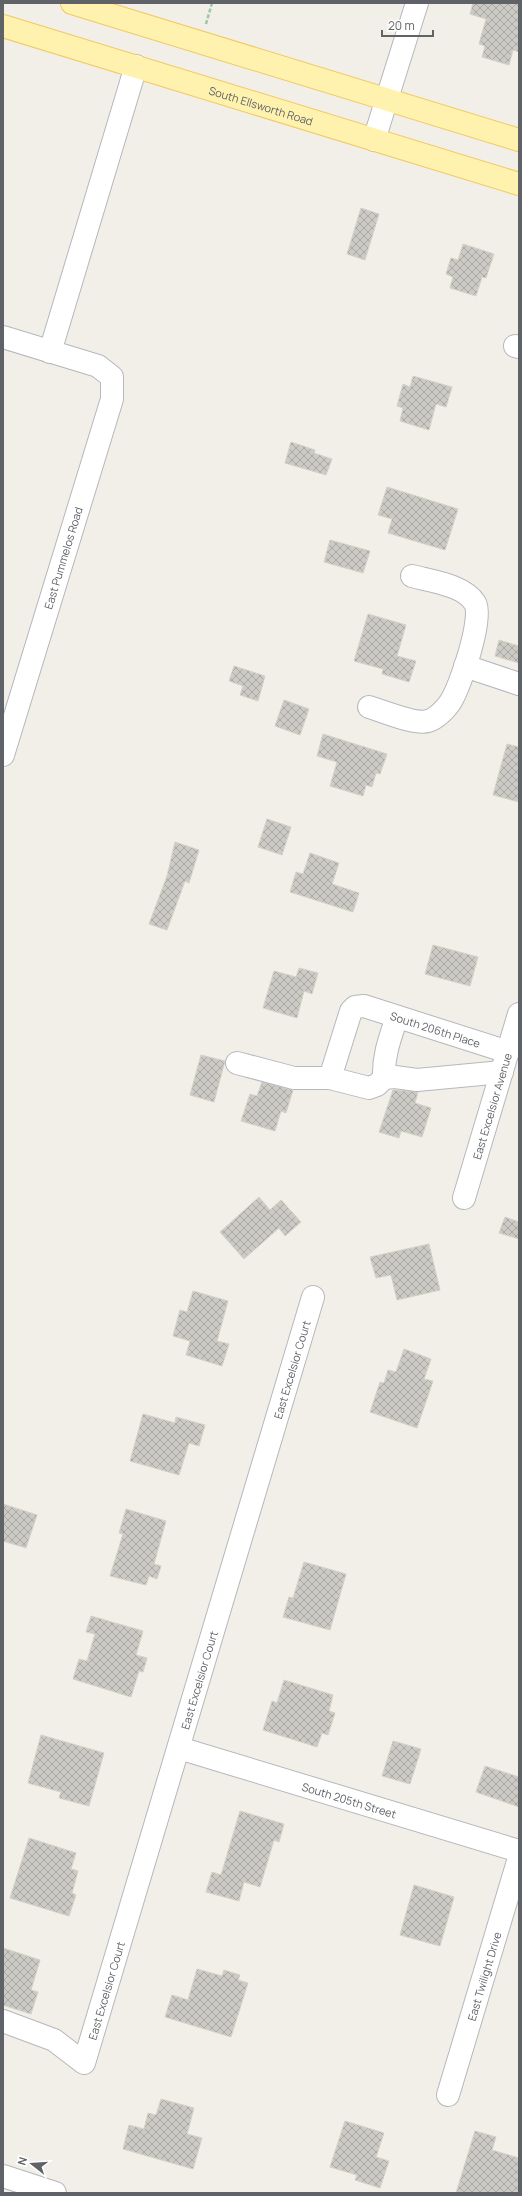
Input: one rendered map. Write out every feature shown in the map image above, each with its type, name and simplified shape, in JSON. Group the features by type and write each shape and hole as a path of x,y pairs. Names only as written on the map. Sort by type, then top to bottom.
{"main road":[{"path":"72,3 519,140"},
{"name":"South Ellsworth Road","path":"3,26 519,184"}],"street":[{"path":"374,140 417,3"},
{"path":"3,338 50,352 136,66"},
{"name":"East Pummelos Road","path":"3,755 112,399 112,377 98,366 50,352"},
{"path":"369,707 412,720 428,722 443,711 451,701 465,666 479,616 475,603 470,597 459,590 412,576"},
{"path":"465,666 519,684"},
{"name":"South 206th Place","path":"330,1078 351,1011 355,1007 364,1006 397,1017 505,1062"},
{"name":"East Excelsior Avenue","path":"464,1198 519,1014"},
{"path":"384,1078 383,1064 386,1048 397,1017"},
{"path":"237,1063 294,1078 330,1078 369,1088 377,1085 384,1078 395,1076 417,1080 505,1062"},
{"name":"East Excelsior Court","path":"3,2021 54,2040 84,2063 313,1297"},
{"name":"South 205th Street","path":"179,1748 519,1851"},
{"name":"East Twilight Drive","path":"448,2095 519,1858"},
{"path":"3,2176 44,2191"}],"building":[{"path":"473,3 519,3 519,52 513,50 509,65 482,57 485,46 479,44 486,19 470,14"},
{"path":"361,208 379,214 365,260 347,254"},
{"path":"463,244 494,254 486,278 482,277 476,296 450,288 453,277 446,274 451,258 458,260"},
{"path":"413,376 452,387 446,407 436,404 429,430 400,421 403,408 397,406 403,384 410,387"},
{"path":"291,442 315,450 314,453 332,459 326,475 285,463"},
{"path":"387,487 458,509 445,550 388,533 392,519 378,515"},
{"path":"330,540 370,551 363,573 324,562"},
{"path":"368,614 406,625 397,656 416,661 409,682 382,674 383,669 354,661"},
{"path":"499,640 519,646 519,663 495,656"},
{"path":"234,666 265,676 258,701 240,695 243,686 229,681"},
{"path":"284,700 309,709 300,735 275,726"},
{"path":"323,734 387,754 380,774 376,773 372,787 366,785 363,796 330,786 337,762 317,756"},
{"path":"507,744 519,747 519,802 493,795"},
{"path":"267,819 291,827 282,855 258,847"},
{"path":"175,842 199,850 189,883 185,881 167,930 149,924 167,876"},
{"path":"310,853 339,863 332,884 359,893 353,912 290,892 296,872 303,874"},
{"path":"433,945 478,957 470,986 425,974"},
{"path":"299,968 318,973 312,994 304,991 297,1018 263,1008 274,971 296,977"},
{"path":"201,1055 225,1061 214,1102 190,1095"},
{"path":"262,1082 293,1090 286,1113 281,1111 275,1131 241,1121 250,1094 257,1096"},
{"path":"393,1090 418,1092 415,1103 431,1108 422,1137 401,1131 399,1138 379,1132"},
{"path":"259,1197 270,1210 281,1200 301,1222 285,1236 279,1228 244,1259 220,1232"},
{"path":"505,1217 519,1222 519,1239 499,1233"},
{"path":"429,1244 440,1290 397,1300 391,1275 376,1278 370,1257"},
{"path":"193,1291 228,1301 217,1341 229,1344 222,1366 186,1355 190,1341 173,1336 180,1310 187,1312"},
{"path":"404,1349 431,1359 424,1379 433,1381 417,1428 370,1412 380,1382 384,1383 388,1370 396,1372"},
{"path":"143,1414 175,1423 176,1417 205,1425 199,1446 189,1443 179,1475 130,1461"},
{"path":"3,1504 37,1515 26,1548 3,1541"},
{"path":"126,1509 166,1521 154,1564 161,1566 157,1579 149,1576 146,1585 110,1576 123,1534 119,1533"},
{"path":"304,1562 346,1574 330,1630 283,1617 289,1597 293,1598"},
{"path":"91,1616 143,1631 136,1655 147,1658 143,1672 139,1671 131,1697 73,1679 79,1659 87,1661 95,1634 86,1632"},
{"path":"284,1680 333,1695 329,1711 335,1713 328,1735 322,1733 317,1747 263,1730 272,1701 277,1703"},
{"path":"41,1735 104,1753 89,1806 59,1798 61,1792 28,1783"},
{"path":"393,1741 421,1749 410,1784 382,1776"},
{"path":"485,1766 519,1777 519,1807 476,1792"},
{"path":"240,1811 284,1824 279,1842 274,1840 260,1887 244,1882 239,1901 206,1892 212,1872 221,1875"},
{"path":"29,1838 76,1853 71,1869 78,1871 72,1893 76,1895 69,1916 10,1898"},
{"path":"414,1885 454,1897 440,1946 400,1935"},
{"path":"3,1948 40,1960 31,1990 38,1992 31,2014 3,2005"},
{"path":"197,1969 222,1976 224,1970 240,1975 238,1980 248,1983 231,2037 165,2017 172,1995 188,2000"},
{"path":"161,2099 194,2108 187,2134 202,2138 193,2169 123,2149 129,2125 144,2129 148,2113 156,2115"},
{"path":"345,2121 384,2133 376,2157 389,2161 380,2188 355,2180 357,2175 330,2167"},
{"path":"475,2131 496,2137 492,2150 519,2158 519,2193 456,2193"}]}
